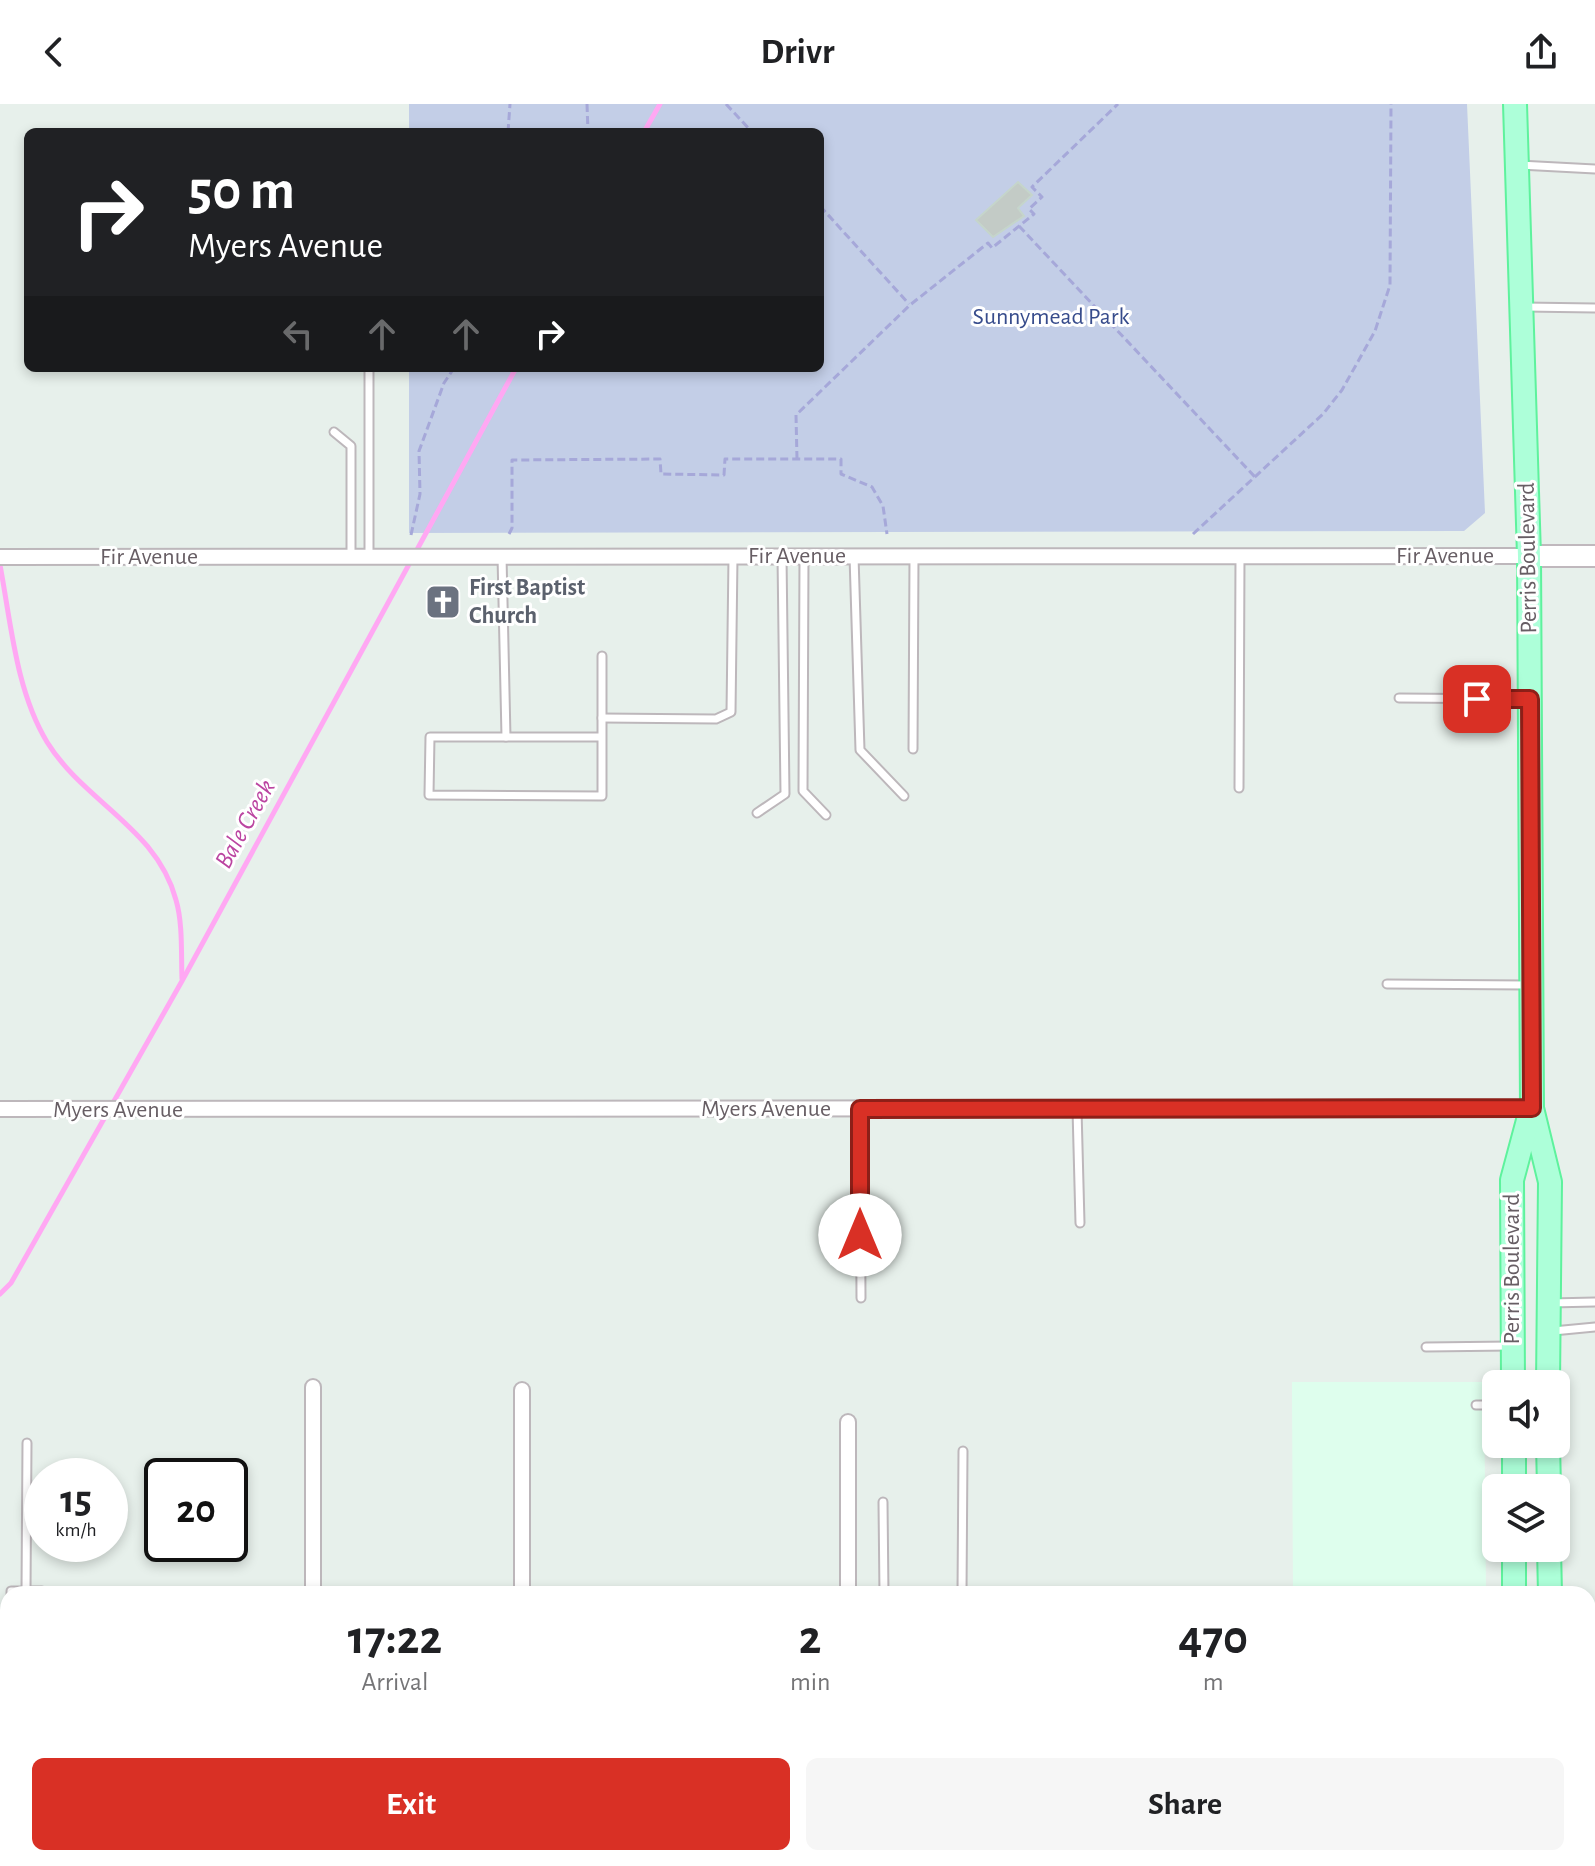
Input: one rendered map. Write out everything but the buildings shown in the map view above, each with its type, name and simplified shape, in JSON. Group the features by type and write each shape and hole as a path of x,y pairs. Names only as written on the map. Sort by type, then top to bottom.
{"main road":[{"name":"Perris Boulevard","path":"1515,104 1529,556 1532,1108 1550,1182 1548,1370"},
{"name":"Perris Boulevard","path":"1513,1370 1512,1180 1532,1108"},
{"path":"1514,1562 1514,1586"},
{"path":"1549,1562 1550,1586"}],"street":[{"name":"Fir Avenue","path":"0,557 1595,556"},
{"name":"Myers Avenue","path":"0,1109 1532,1108"},
{"path":"313,1387 313,1586"},
{"path":"522,1390 522,1586"},
{"path":"848,1422 848,1586"}],"lane":[{"path":"1517,165 1595,169"},
{"path":"1521,307 1595,308"},
{"path":"369,372 369,556"},
{"path":"334,432 351,446 351,556"},
{"path":"502,556 506,737"},
{"path":"602,718 716,719 731,712 733,556"},
{"path":"757,813 785,794 782,556"},
{"path":"804,556 803,791 826,815"},
{"path":"854,556 860,750 904,796"},
{"path":"913,749 914,556"},
{"path":"1239,788 1240,556"},
{"path":"602,656 602,737 602,796 429,795 430,737 602,737"},
{"path":"1399,698 1530,699"},
{"path":"1387,984 1531,985"},
{"path":"860,1109 861,1298"},
{"path":"1077,1109 1080,1223"},
{"path":"1548,1303 1595,1302"},
{"path":"1547,1331 1595,1327"},
{"path":"1426,1347 1513,1346"},
{"path":"1476,1405 1482,1405"},
{"path":"26,1586 27,1443"},
{"path":"962,1586 963,1451"},
{"path":"883,1502 884,1586"}],"path":[{"path":"507,104 508,128"},
{"path":"587,104 588,128"},
{"path":"726,104 748,128"},
{"path":"797,459 796,415 910,305 988,243 992,248 1034,214 1029,209 1042,197 1032,187 1118,104"},
{"path":"1193,534 1323,414 1342,390 1379,321 1390,285 1391,104"},
{"path":"507,115 515,116"},
{"path":"824,210 910,305"},
{"path":"1019,224 1256,477"},
{"path":"411,535 420,494 417,474 419,451 444,383 451,372"},
{"path":"509,534 512,528 512,460 660,459 661,474 724,475 725,459 841,459 841,474 864,481 878,495 887,534"}],"shaded area":[{"path":"1292,1382 1482,1382 1485,1474 1482,1474 1482,1562 1486,1562 1486,1586 1293,1586"}],"green space":[{"name":"Sunnymead Park","path":"409,104 1467,104 1485,513 1464,531 409,533 409,372 824,372 824,128 409,128"}],"waterway":[{"name":"Bale Creek","path":"646,128 660,104"},
{"name":"Bale Creek","path":"0,1294 11,1283 182,981 514,372"},
{"path":"0,565 21,679 37,722 62,763 137,834 167,875 180,919 182,979"}],"place":[{"name":"First Baptist Church","path":"443,602"}],"route":[{"path":"860,1235 860,1109 1532,1108 1530,699 1477,699"}]}
